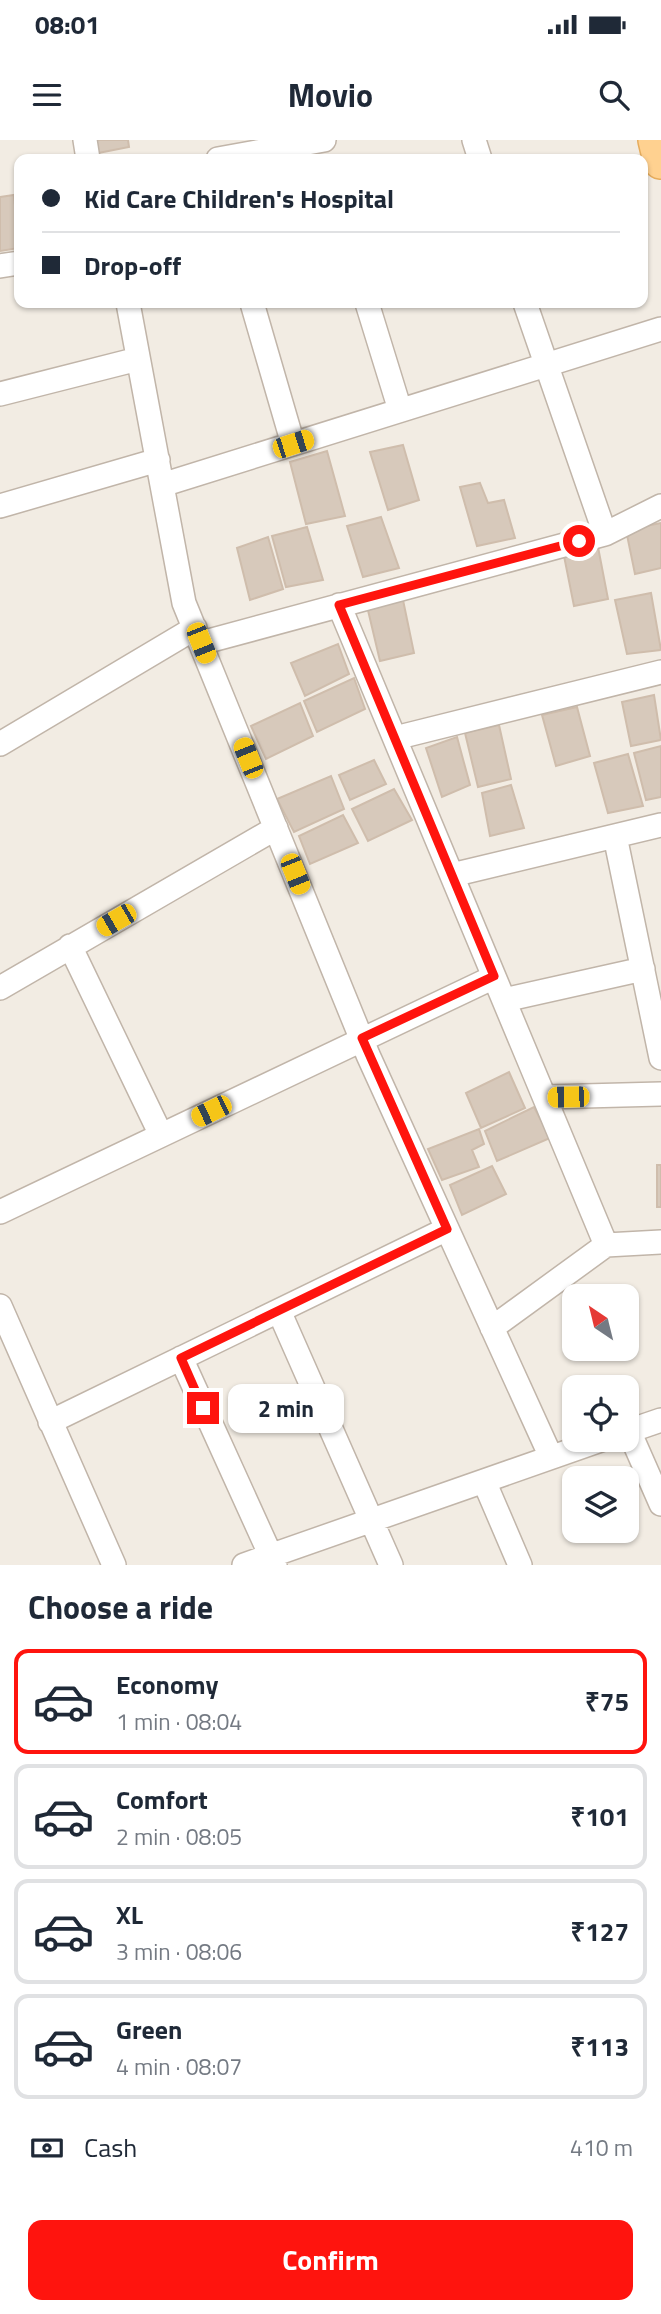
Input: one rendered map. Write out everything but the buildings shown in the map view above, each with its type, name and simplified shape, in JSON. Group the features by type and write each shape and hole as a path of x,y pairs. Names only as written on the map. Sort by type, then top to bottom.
{"main road":[{"path":"656,140 661,161"}],"street":[{"path":"261,154 321,147"},
{"path":"129,308 184,603 362,1038 551,1457"},
{"path":"253,308 293,444"},
{"path":"369,308 400,410"},
{"path":"527,308 544,365 605,534"},
{"path":"162,485 661,329"},
{"path":"0,394 138,359"},
{"path":"0,506 158,460"},
{"path":"0,744 198,636 339,605 605,534 661,506"},
{"path":"339,605 606,1245"},
{"path":"394,738 661,672"},
{"path":"452,875 661,825"},
{"path":"0,988 276,828"},
{"path":"615,836 661,1058"},
{"path":"70,946 161,1135"},
{"path":"504,1000 643,969"},
{"path":"0,1212 494,976"},
{"path":"545,1097 661,1094"},
{"path":"50,1422 447,1229"},
{"path":"492,1328 606,1245 661,1242"},
{"path":"0,1306 114,1565"},
{"path":"279,1311 369,1521 391,1565"},
{"path":"181,1358 273,1560"},
{"path":"639,1427 661,1420"},
{"path":"244,1565 273,1560 369,1521 566,1452"},
{"path":"637,1452 661,1504"},
{"path":"484,1481 520,1565"}],"route":[{"path":"203,1408 181,1358 447,1229 362,1038 494,976 339,605 579,541"}]}
